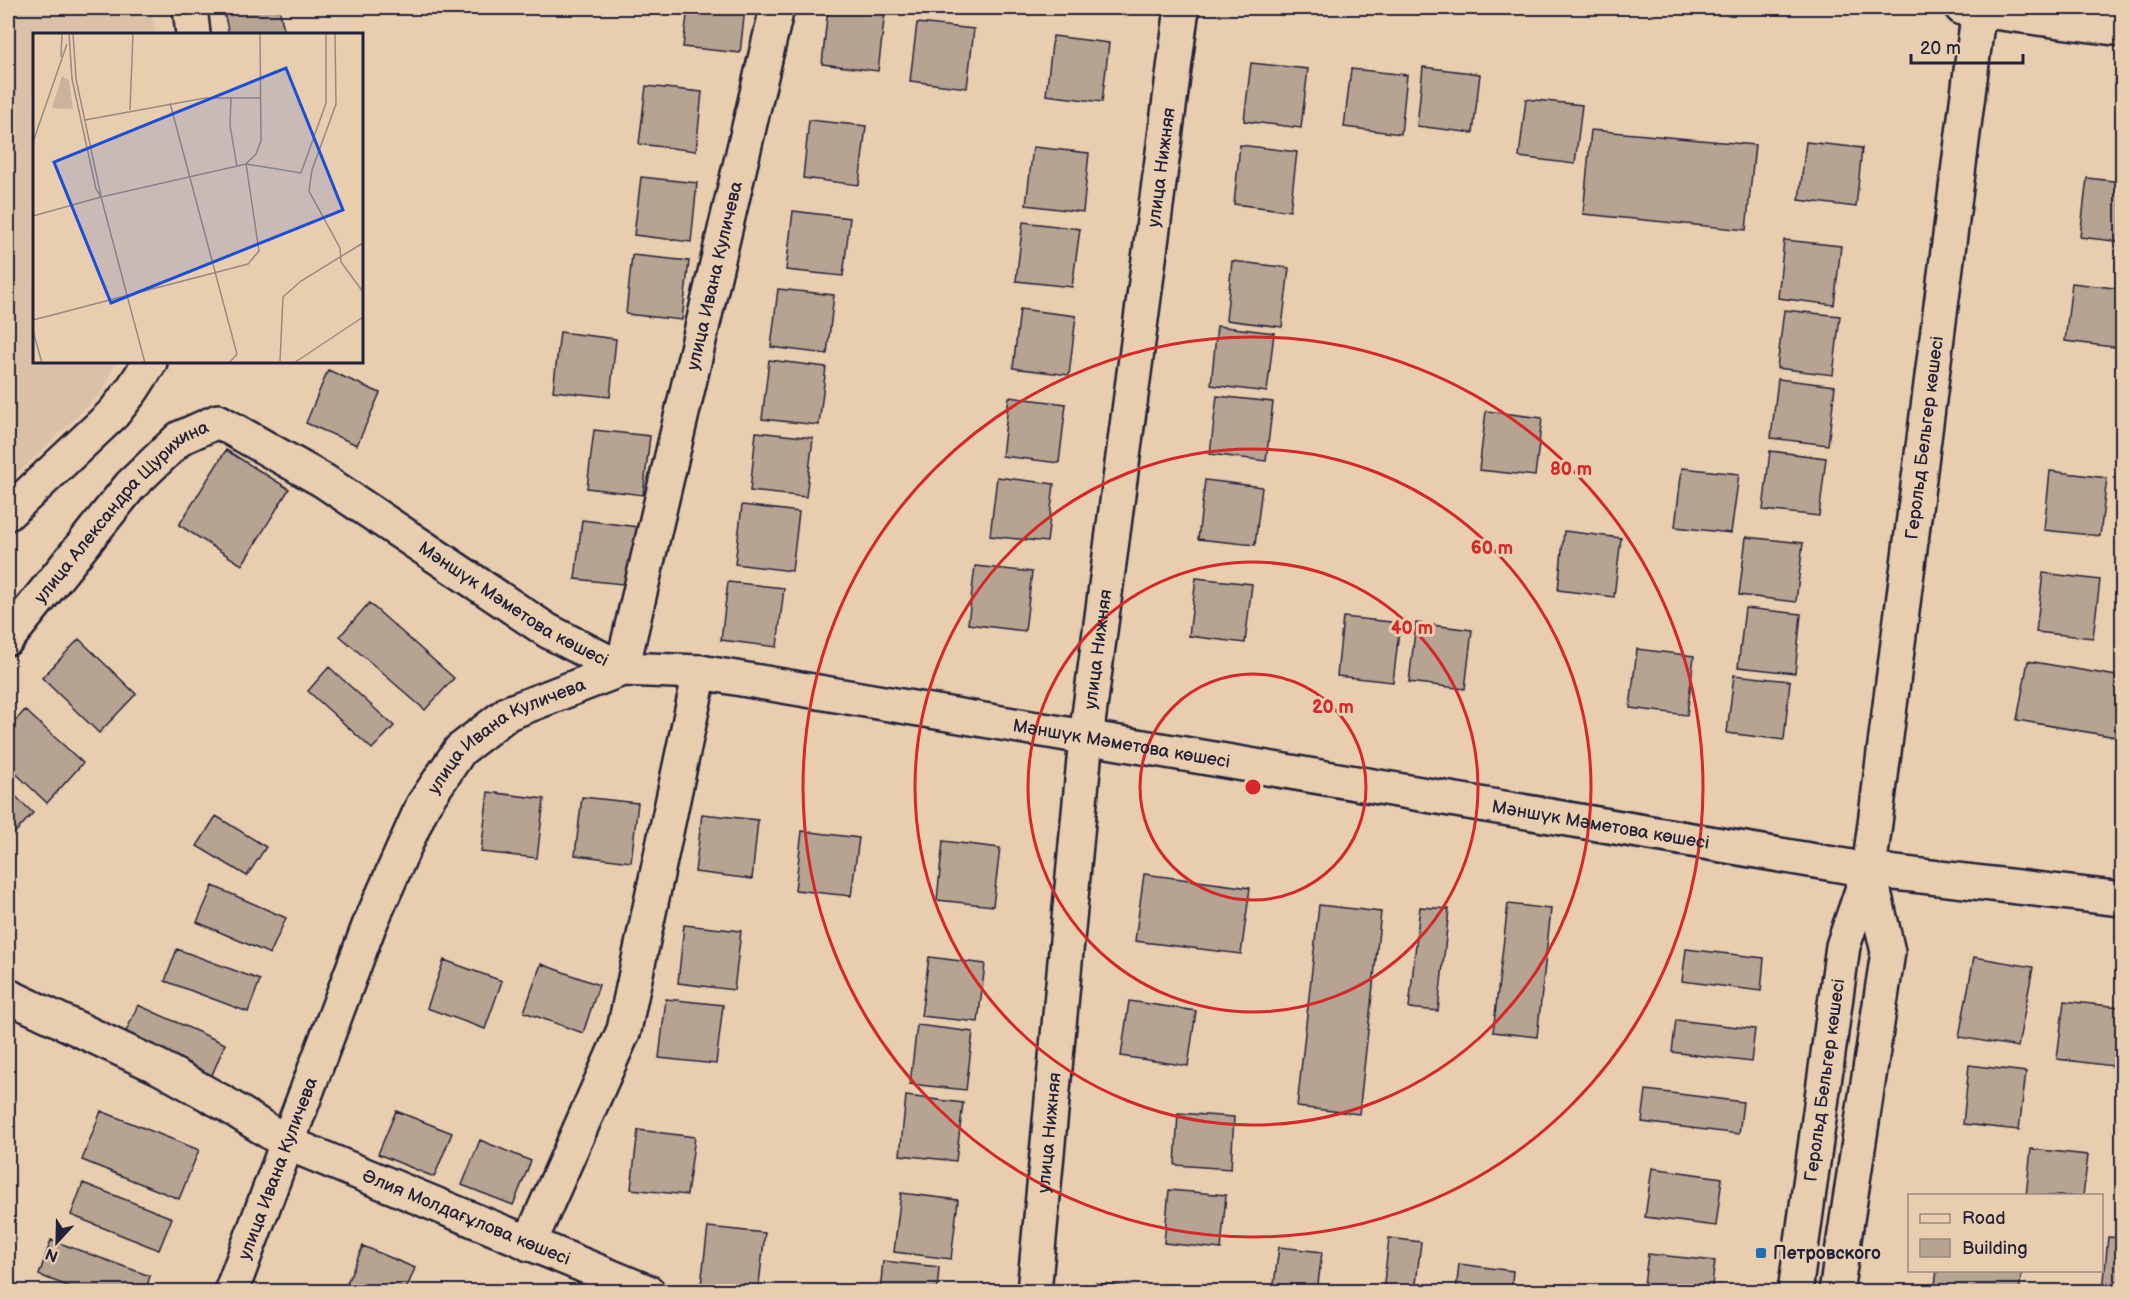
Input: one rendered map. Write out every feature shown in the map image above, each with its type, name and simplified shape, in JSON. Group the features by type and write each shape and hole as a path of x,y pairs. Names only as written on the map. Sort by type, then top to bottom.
{"street":[{"path":"190,8 193,33"},
{"name":"улица Ивана Куличева","path":"231,1292 369,926 423,805 460,750 508,713 621,669 777,8"},
{"name":"улица Нижняя","path":"1034,1292 1086,738 1182,8"},
{"path":"1974,8 2122,29"},
{"name":"Герольд Бельгер көшесі","path":"1795,1292 1843,946 1869,870 1974,8"},
{"path":"8,513 113,414 149,363"},
{"name":"Мәншүк Мәметова көшесі","path":"219,421 324,481 548,631 621,669 700,672 1869,870 2122,899"},
{"name":"улица Александра Щурихина","path":"8,638 130,486 180,438 219,421"},
{"path":"529,1244 624,1030 700,672"},
{"name":"Герольд Бельгер көшесі","path":"1836,1292 1888,952 1869,870"},
{"name":"Әлия Молдағұлова көшесі","path":"8,996 159,1067 224,1103 287,1143 648,1292"}],"shaded area":[{"path":"8,8 151,8 155,33 33,33 33,363 114,363 104,390 8,483"}],"building":[{"path":"223,8 279,8 285,33 229,33"},
{"path":"688,8 745,8 740,53 683,47"},
{"path":"828,8 885,12 878,71 822,64"},
{"path":"917,23 974,29 967,88 910,81"},
{"path":"1053,36 1109,43 1102,102 1046,95"},
{"path":"1251,63 1308,69 1301,128 1244,121"},
{"path":"1423,67 1480,74 1473,133 1417,126"},
{"path":"1351,69 1407,75 1401,134 1344,127"},
{"path":"646,86 702,92 696,151 639,144"},
{"path":"1526,99 1582,105 1575,164 1519,157"},
{"path":"809,120 866,126 859,185 803,178"},
{"path":"1591,130 1755,145 1746,230 1583,214"},
{"path":"1806,142 1862,148 1856,207 1799,200"},
{"path":"1240,145 1297,152 1290,211 1234,204"},
{"path":"1033,147 1089,153 1083,212 1026,205"},
{"path":"641,177 697,183 691,242 634,235"},
{"path":"2087,178 2122,182 2122,242 2080,237"},
{"path":"793,211 850,218 843,276 786,270"},
{"path":"1023,222 1080,229 1072,287 1016,281"},
{"path":"1784,240 1841,246 1834,305 1778,298"},
{"path":"632,255 689,261 682,320 626,314"},
{"path":"1232,261 1289,268 1282,327 1226,320"},
{"path":"2072,283 2122,289 2121,348 2065,341"},
{"path":"778,289 834,295 827,354 771,347"},
{"path":"1020,309 1076,316 1069,375 1013,368"},
{"path":"1784,310 1840,316 1833,375 1777,368"},
{"path":"1217,326 1274,333 1267,392 1211,385"},
{"path":"560,332 616,339 610,397 553,391"},
{"path":"769,360 826,367 819,425 762,419"},
{"path":"328,370 380,393 357,445 306,423"},
{"path":"1778,379 1835,386 1828,445 1771,438"},
{"path":"2122,383 2122,433 2117,433"},
{"path":"1217,396 1273,402 1266,461 1210,454"},
{"path":"1009,397 1066,404 1059,463 1002,456"},
{"path":"1486,411 1542,418 1535,476 1479,470"},
{"path":"594,430 650,436 643,495 587,488"},
{"path":"756,432 813,438 806,497 750,491"},
{"path":"226,450 289,489 242,565 179,525"},
{"path":"1770,451 1826,458 1819,516 1763,510"},
{"path":"1682,468 1739,474 1731,533 1675,527"},
{"path":"2050,471 2107,478 2100,536 2044,530"},
{"path":"997,477 1054,484 1047,542 990,536"},
{"path":"1205,480 1262,487 1255,545 1198,539"},
{"path":"742,505 799,512 792,571 735,564"},
{"path":"582,520 638,527 632,585 575,579"},
{"path":"1564,531 1621,538 1614,597 1558,590"},
{"path":"1746,537 1803,543 1796,602 1739,595"},
{"path":"975,566 1032,572 1025,631 968,624"},
{"path":"2043,573 2100,580 2093,638 2036,632"},
{"path":"1196,578 1252,584 1245,643 1189,636"},
{"path":"728,582 784,588 777,647 721,640"},
{"path":"369,603 454,678 425,710 340,636"},
{"path":"1745,608 1801,614 1795,673 1738,667"},
{"path":"1343,617 1400,623 1393,682 1337,676"},
{"path":"1416,623 1472,630 1465,689 1409,682"},
{"path":"79,639 136,694 99,733 42,678"},
{"path":"1637,649 1694,656 1687,715 1630,708"},
{"path":"2028,661 2122,677 2122,738 2017,720"},
{"path":"329,667 394,726 372,749 308,691"},
{"path":"1734,675 1790,681 1784,740 1727,733"},
{"path":"25,710 83,763 47,803 8,766 8,729"},
{"path":"8,789 33,813 8,840"},
{"path":"488,792 544,799 537,858 481,852"},
{"path":"582,797 638,803 631,862 575,855"},
{"path":"702,814 758,820 752,879 695,872"},
{"path":"216,816 266,847 247,876 197,846"},
{"path":"802,831 859,838 851,896 795,890"},
{"path":"943,841 1000,848 993,906 937,900"},
{"path":"1144,874 1250,888 1241,954 1135,941"},
{"path":"213,886 286,918 270,954 197,922"},
{"path":"1508,904 1551,909 1537,1037 1493,1032"},
{"path":"1319,905 1381,912 1359,1114 1297,1107"},
{"path":"1420,907 1449,909 1438,1011 1409,1008"},
{"path":"684,925 741,931 734,990 678,983"},
{"path":"177,949 260,980 248,1012 165,981"},
{"path":"1686,949 1764,958 1761,991 1682,981"},
{"path":"929,957 985,964 978,1022 921,1016"},
{"path":"1974,957 2033,967 2018,1047 1959,1037"},
{"path":"444,960 502,981 485,1029 427,1008"},
{"path":"541,964 599,985 583,1033 524,1012"},
{"path":"666,999 723,1005 716,1064 659,1058"},
{"path":"1129,1001 1196,1011 1188,1066 1121,1056"},
{"path":"2064,1001 2120,1007 2113,1066 2057,1059"},
{"path":"138,1005 225,1044 212,1075 124,1036"},
{"path":"1676,1020 1755,1029 1751,1062 1672,1052"},
{"path":"917,1025 973,1032 966,1090 910,1084"},
{"path":"1969,1065 2026,1072 2019,1130 1963,1124"},
{"path":"1646,1090 1743,1102 1739,1134 1642,1122"},
{"path":"906,1096 963,1103 956,1161 900,1155"},
{"path":"101,1111 199,1150 179,1199 82,1160"},
{"path":"396,1111 452,1133 434,1177 378,1154"},
{"path":"1178,1113 1234,1117 1231,1169 1175,1165"},
{"path":"638,1130 695,1137 687,1195 631,1189"},
{"path":"480,1140 531,1161 513,1205 462,1185"},
{"path":"2031,1149 2088,1155 2083,1194 2026,1194"},
{"path":"1652,1168 1722,1178 1716,1226 1645,1217"},
{"path":"83,1183 172,1218 159,1250 71,1215"},
{"path":"1169,1190 1226,1195 1221,1249 1164,1243"},
{"path":"901,1193 958,1200 951,1259 894,1252"},
{"path":"708,1227 765,1233 758,1292 701,1285"},
{"path":"2108,1237 2122,1238 2122,1292 2103,1292"},
{"path":"1389,1238 1421,1242 1415,1292 1383,1292"},
{"path":"51,1240 150,1276 145,1292 83,1292 39,1275"},
{"path":"363,1246 415,1268 405,1292 343,1292"},
{"path":"1279,1247 1322,1252 1317,1292 1273,1292"},
{"path":"1648,1254 1715,1261 1711,1292 1643,1292"},
{"path":"883,1261 939,1267 937,1292 880,1292"},
{"path":"1459,1264 1513,1271 1511,1292 1456,1292"},
{"path":"1937,1272 2022,1272 2019,1292 1934,1292"},
{"path":"1095,1283 1162,1292 1094,1292"}],"place":[{"name":"Петровского","path":"1761,1253"}]}
